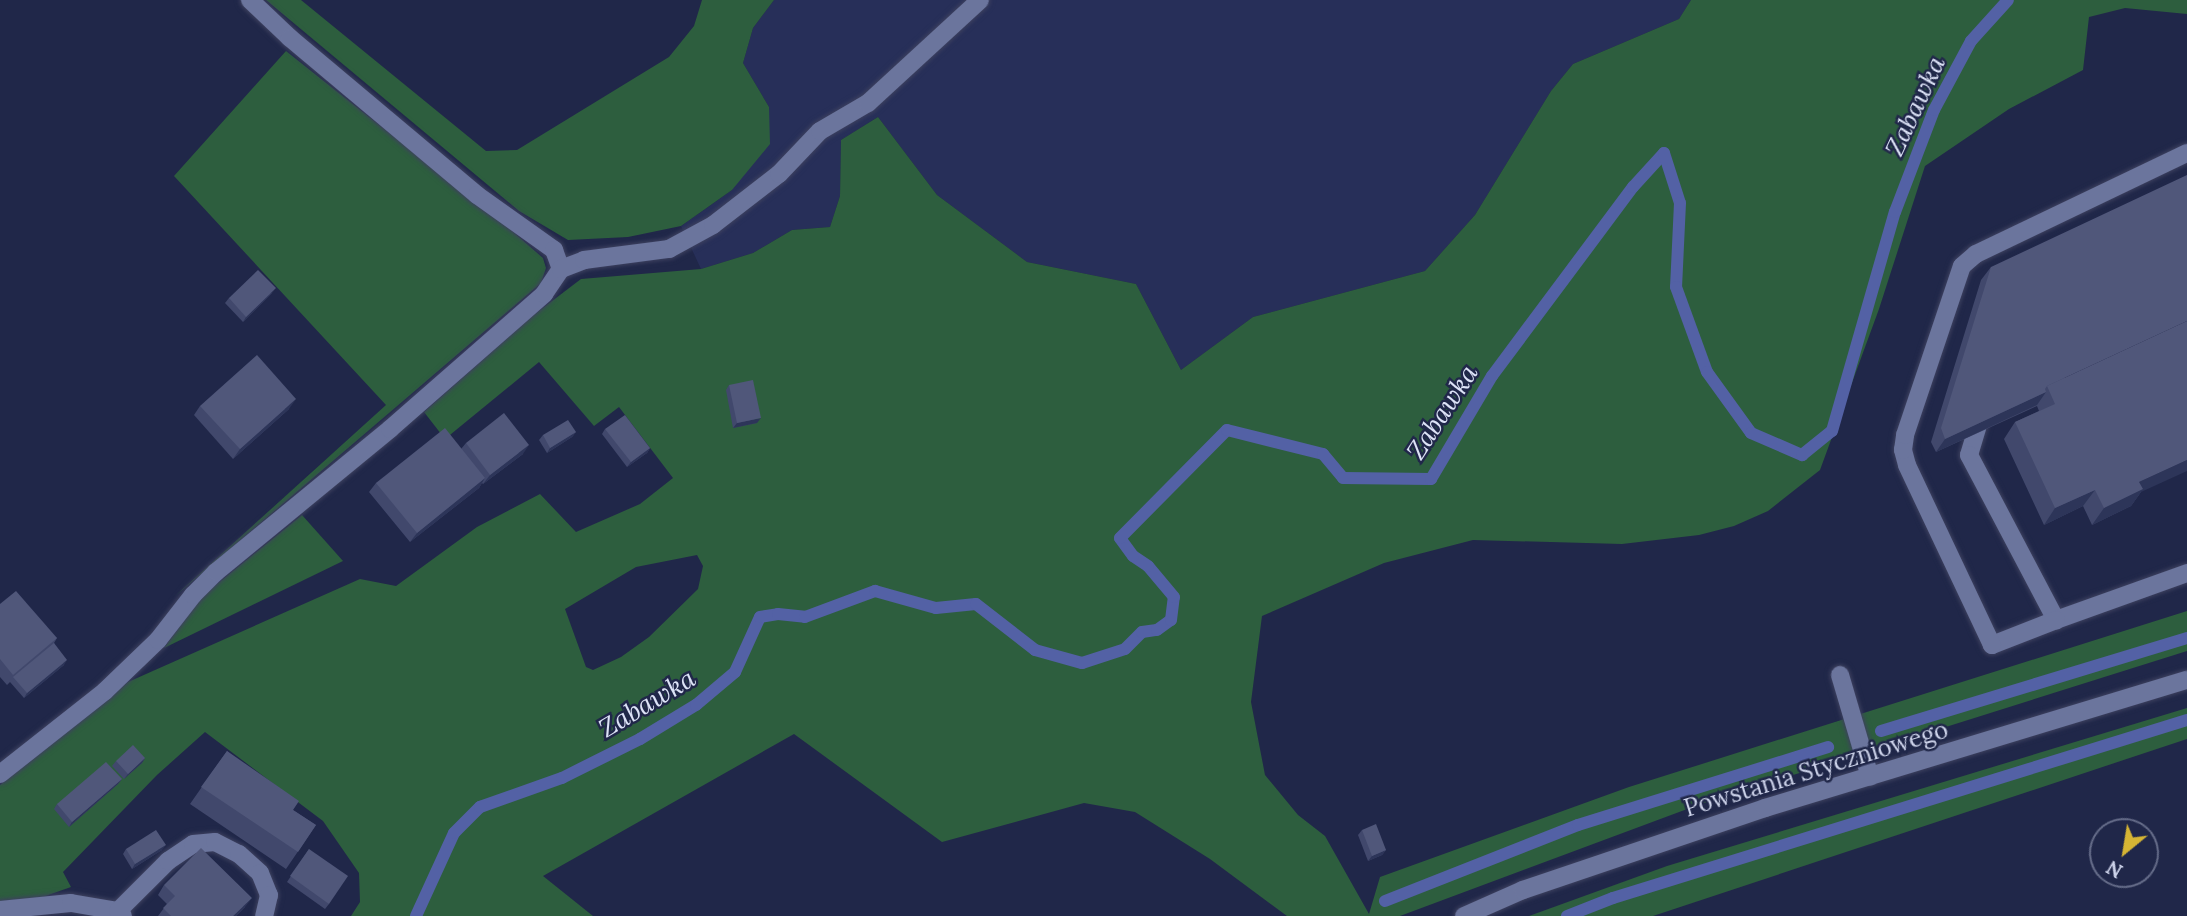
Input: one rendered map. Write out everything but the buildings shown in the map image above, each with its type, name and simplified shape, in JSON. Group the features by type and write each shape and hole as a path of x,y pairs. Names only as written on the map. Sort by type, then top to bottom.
{"main road":[{"path":"250,0 290,38 477,195 554,250 561,269"},
{"path":"0,774 105,691 158,640 193,595 216,572 390,429 544,294 561,269 584,260 669,249 713,226 779,174 820,131 868,103 980,0"},
{"path":"2187,153 1976,254 1962,265 1905,435 1903,450 1907,465 1993,645 2187,573"},
{"path":"1987,395 1969,455 2056,620"},
{"path":"1840,675 1870,777"},
{"name":"Powstania Styczniowego","path":"1464,916 1523,890 1870,777 2187,680"},
{"path":"0,910 71,903 120,914 168,861 193,844 215,842 239,854 260,873 269,895 264,916"}],"shaded area":[{"path":"774,0 1691,0 1679,19 1573,64 1551,91 1475,215 1425,271 1253,317 1181,370 1136,284 1027,262 937,195 878,117 841,140 840,196 830,227 792,230 753,253 701,269 681,226 732,190 769,107 743,63 753,28"}],"green space":[{"path":"266,0 301,0 486,151 517,150 669,57 694,26 702,0 774,0 753,28 743,63 769,107 770,144 732,190 681,226 628,237 568,240 519,211"},
{"path":"1691,0 2187,0 2187,14 2125,8 2089,17 2083,70 2009,109 1925,166 1879,309 1820,470 1768,511 1734,526 1699,535 1622,544 1473,540 1384,563 1262,616 1251,702 1265,775 1298,815 1325,836 1369,914 1380,877 1629,787 2187,611 2187,651 1698,805 1400,916 1287,916 1210,859 1135,812 1084,803 942,842 794,734 543,876 593,916 351,916 360,902 359,873 323,821 205,732 157,775 63,872 71,887 37,899 0,901 0,785 128,682 360,579 396,586 477,527 540,494 576,532 640,504 673,478 619,407 594,426 539,362 445,439 424,412 531,317 581,279 701,269 753,253 792,230 830,227 840,196 841,140 878,117 937,195 1027,262 1136,284 1181,370 1253,317 1425,271 1475,215 1551,91 1573,64 1679,19","holes":["697,555 703,566 698,589 649,637 621,657 593,670 586,667 565,609 636,567"]},
{"path":"286,51 505,225 543,258 546,268 541,283 174,597 386,405 174,176"},
{"path":"302,515 343,561 164,648 201,597"},
{"path":"2187,708 2187,739 1653,916 1529,916 1667,866"}],"waterway":[{"name":"Zabawka","path":"416,916 454,833 480,807 562,778 640,739 696,705 735,672 760,617 778,614 805,617 875,591 936,608 976,604 1035,650 1082,663 1125,649 1142,632 1157,630 1171,620 1174,597 1148,566 1133,556 1120,538 1227,430 1323,454 1343,478 1431,479 1492,376 1633,187 1664,153 1680,203 1676,287 1707,372 1751,433 1802,455 1832,431 1895,212 1934,110 1971,41 2008,0"},
{"path":"1881,731 2187,638"},
{"path":"1567,916 1613,898 2187,720"},
{"path":"1385,901 1578,825 1828,747"}]}
